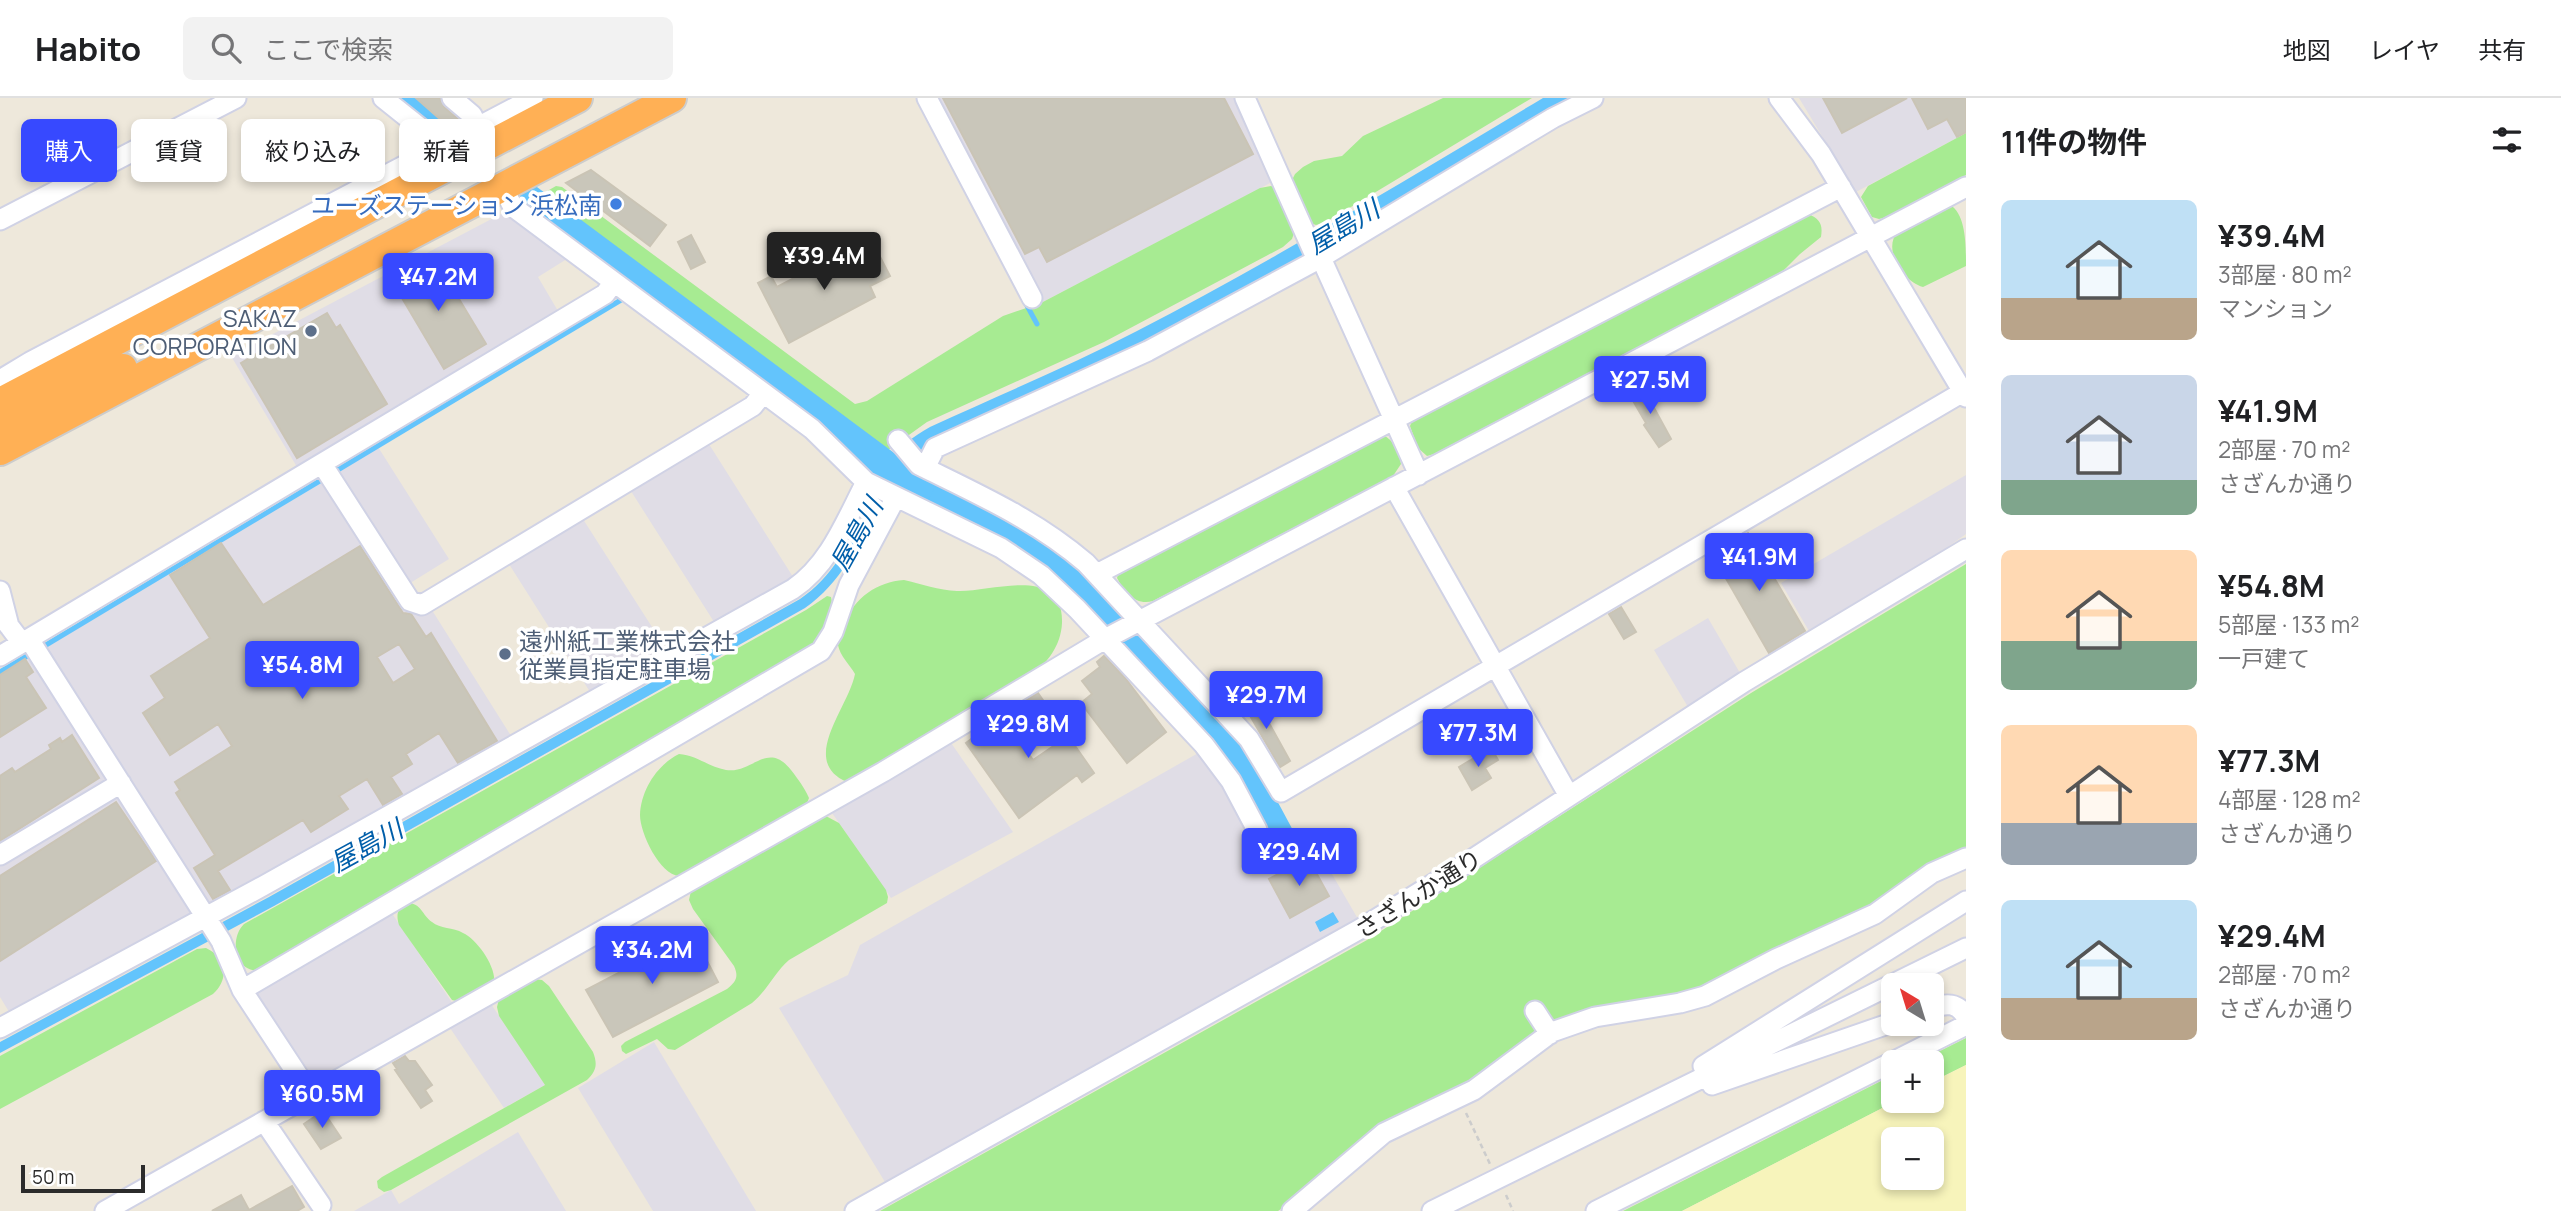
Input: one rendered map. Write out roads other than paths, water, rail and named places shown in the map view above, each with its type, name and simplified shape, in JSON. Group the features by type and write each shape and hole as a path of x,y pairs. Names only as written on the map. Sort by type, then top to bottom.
{"highway":[{"path":"495,130 578,98"},
{"path":"0,451 672,98"},
{"path":"4,389 399,180"},
{"path":"0,422 29,406 145,359 216,337"}],"street":[{"path":"0,220 236,98"},
{"path":"383,98 409,119"},
{"path":"452,98 474,119"},
{"path":"495,126 505,125 533,98"},
{"path":"927,98 1026,272 1032,298"},
{"path":"1245,98 1305,234 1419,475"},
{"path":"921,465 935,448 1148,351 1318,258 1553,118 1592,98"},
{"path":"899,441 921,465 1031,522 1065,545 1097,574 1138,622 1249,739 1281,792 1965,395 1807,132 1779,98"},
{"path":"502,186 513,207 812,429 869,484 1001,548 1060,591 1109,637 1219,763 1257,830"},
{"path":"1097,574 1841,187"},
{"path":"105,1211 883,772 1109,637 1966,187"},
{"path":"0,656 605,294 614,282"},
{"path":"322,464 410,601 422,605 752,406 763,393"},
{"path":"0,1028 208,919 793,589 806,580 826,556 869,484"},
{"path":"1394,487 1569,796"},
{"path":"242,990 821,651 832,632 849,585 893,496"},
{"name":"さざんか通り","path":"855,1211 1309,960 1462,866 1765,669 1966,549"},
{"path":"0,591 3,621 26,641 121,783 221,941 242,990 312,1095"},
{"path":"0,855 121,783"},
{"path":"1292,1211 1384,1133 1474,1090 1550,1034 1573,1023 1595,1017 1680,1003 1705,996 1776,959 1875,914 1933,873 1966,858"},
{"path":"1881,1027 1713,1085 1703,1066 1966,901"},
{"path":"1432,1211 1966,948"},
{"path":"1944,1005 1951,1004 1958,1007 1966,1017"},
{"path":"1535,1011 1550,1034"},
{"path":"1596,1211 1966,1026"},
{"path":"264,1121 321,1205"}],"water":[{"name":"屋島川","path":"1543,98 1574,98 1313,253 1142,345 936,440 910,464 1016,521 1081,568 1227,725 1258,765 1303,849 1283,860 1239,777 1225,757 1084,602 1047,569 884,495 842,571 819,597 805,608 274,906 0,1053 0,1042 269,897 800,599 825,577 845,550 890,460 905,444 930,427 1086,356 1189,304"},
{"path":"1333,912 1339,922 1320,932 1315,922"}],"waterway":[{"path":"399,98 426,119"},
{"path":"528,199 892,470 919,486"},
{"path":"640,289 644,286"},
{"path":"336,471 621,300"},
{"path":"1025,302 1037,324"},
{"path":"46,645 323,479"},
{"path":"0,672 27,656"}],"place":[{"name":"ユーズステーション 浜松南","path":"616,204"},
{"name":"SAKAZ CORPORATION","path":"311,331"},
{"name":"遠州紙工業株式会社 従業員指定駐車場","path":"505,654"}]}
